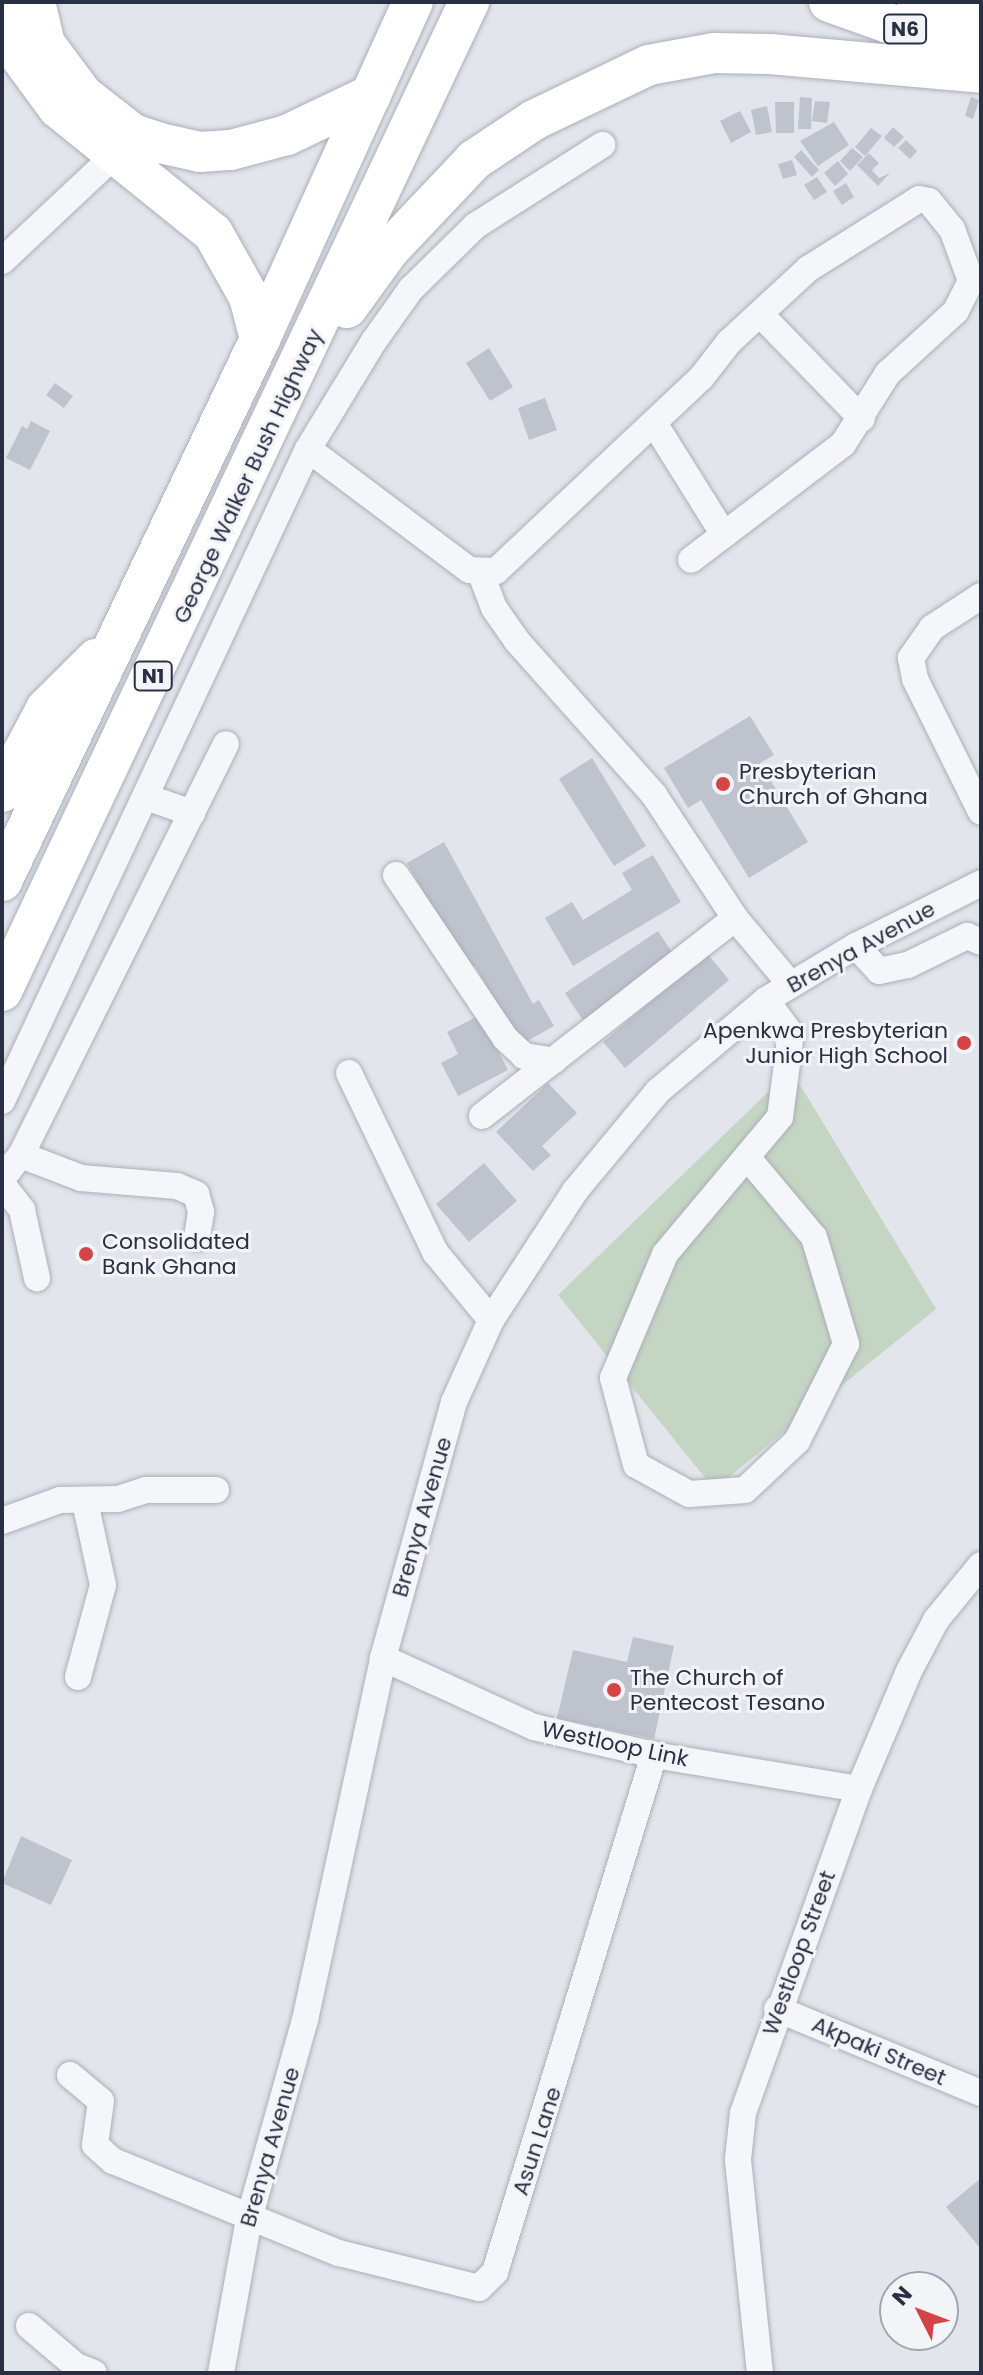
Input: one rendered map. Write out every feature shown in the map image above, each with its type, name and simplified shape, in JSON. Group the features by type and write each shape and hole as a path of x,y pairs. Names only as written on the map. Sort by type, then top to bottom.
{"highway":[{"path":"4,2 16,51 58,108 213,233 249,297 260,339"},
{"path":"35,2 45,44 83,95 133,134 160,143 200,152 231,150 287,135 371,95"},
{"name":"N1","path":"2,881 260,339 413,2"},
{"name":"George Walker Bush Highway","path":"2,991 304,361 469,2"},
{"name":"N6","path":"829,2 981,56"},
{"path":"917,2 981,17"},
{"path":"304,361 389,250 474,160 534,120 649,65 714,53 756,54 981,73"},
{"path":"2,792 46,709 116,639"}],"street":[{"path":"2,1101 308,449 411,289 475,226 602,145"},
{"path":"2,261 117,153"},
{"path":"481,574 496,571 654,423 808,269 919,199 929,201 952,229 971,281 956,311 888,373 862,419 843,444 691,560"},
{"path":"760,314 862,419"},
{"path":"654,423 724,535"},
{"path":"308,449 481,574 494,608 517,641 654,795 735,918 791,985"},
{"path":"981,596 932,628 911,658 915,679 981,812"},
{"path":"37,1278 22,1210 2,1182 21,1155 226,744"},
{"path":"146,797 192,813"},
{"path":"396,875 505,1038 524,1056 554,1061"},
{"name":"Brenya Avenue","path":"221,2373 249,2219 305,2020 383,1658 454,1402 491,1320 534,1248 621,1133 658,1091 766,1000 856,946 981,883"},
{"path":"482,1116 735,918"},
{"path":"856,946 879,971 908,965 967,936 981,942"},
{"path":"747,1157 814,1237 846,1344 797,1441 745,1490 689,1494 636,1465 613,1378 665,1254 780,1117 791,1034 766,1000"},
{"path":"349,1073 435,1252 491,1320"},
{"path":"21,1155 81,1178 177,1186 196,1194 201,1212 197,1238"},
{"path":"2,1521 60,1500 85,1502 118,1499 146,1490 216,1490"},
{"path":"78,1677 103,1585 85,1502"},
{"name":"Westloop Street","path":"760,2373 738,2159 743,2113 777,2009 859,1789 936,1620 981,1565"},
{"name":"Westloop Link","path":"383,1658 534,1727 654,1755 859,1789"},
{"name":"Asun Lane","path":"70,2075 101,2101 94,2136 100,2151 249,2219 339,2253 472,2290 486,2284 495,2272 575,2023 654,1755"},
{"name":"Akpaki Street","path":"777,2009 981,2093"},
{"path":"29,2326 76,2366 94,2373"}],"green space":[{"path":"791,1070 936,1309 714,1489 558,1295"}],"building":[{"path":"800,97 812,98 811,129 798,129"},
{"path":"971,97 979,100 973,119 965,116"},
{"path":"815,101 830,102 827,123 812,121"},
{"path":"775,102 794,102 794,133 776,133"},
{"path":"767,106 772,132 756,135 751,110"},
{"path":"740,111 751,132 731,143 720,121"},
{"path":"834,122 849,145 818,166 800,141"},
{"path":"893,127 904,137 894,147 884,138"},
{"path":"871,128 882,136 865,156 855,147"},
{"path":"906,140 917,151 910,159 898,148"},
{"path":"852,148 863,157 850,171 840,161"},
{"path":"801,150 819,170 812,177 794,157"},
{"path":"869,153 879,163 872,170 879,178 890,173 878,186 857,165"},
{"path":"792,160 797,175 783,179 778,164"},
{"path":"838,161 848,174 835,186 824,173"},
{"path":"817,177 827,192 814,200 804,185"},
{"path":"846,183 854,197 842,205 833,191"},
{"path":"489,348 513,387 490,401 466,363"},
{"path":"55,383 73,396 64,408 46,395"},
{"path":"545,398 557,430 529,440 518,408"},
{"path":"31,421 50,431 30,470 6,458 22,426 27,429"},
{"name":"Presbyterian Church of Ghana","path":"750,716 774,755 760,763 808,842 749,878 701,800 688,808 664,768"},
{"path":"592,758 646,846 614,866 559,779"},
{"path":"444,842 533,1004 539,1000 554,1026 520,1045 475,966 468,970 407,863"},
{"path":"653,855 681,902 573,966 545,918 572,902 583,920 632,890 622,873"},
{"path":"658,931 677,960 584,1022 565,993"},
{"path":"707,953 729,980 625,1068 603,1042"},
{"path":"480,1015 508,1070 458,1096 441,1063 458,1054 447,1032"},
{"path":"548,1083 577,1113 542,1146 551,1155 533,1171 496,1132"},
{"path":"484,1163 517,1201 469,1242 436,1204"},
{"name":"The Church of Pentecost Tesano","path":"633,1637 674,1646 654,1739 557,1718 573,1650 627,1662"},
{"path":"21,1836 72,1860 51,1905 2,1883"},
{"path":"981,2178 981,2249 946,2207"}],"place":[{"name":"Presbyterian Church of Ghana","path":"723,784"},
{"name":"Apenkwa Presbyterian Junior High School","path":"964,1043"},
{"name":"Consolidated Bank Ghana","path":"86,1254"},
{"name":"The Church of Pentecost Tesano","path":"614,1690"}]}
